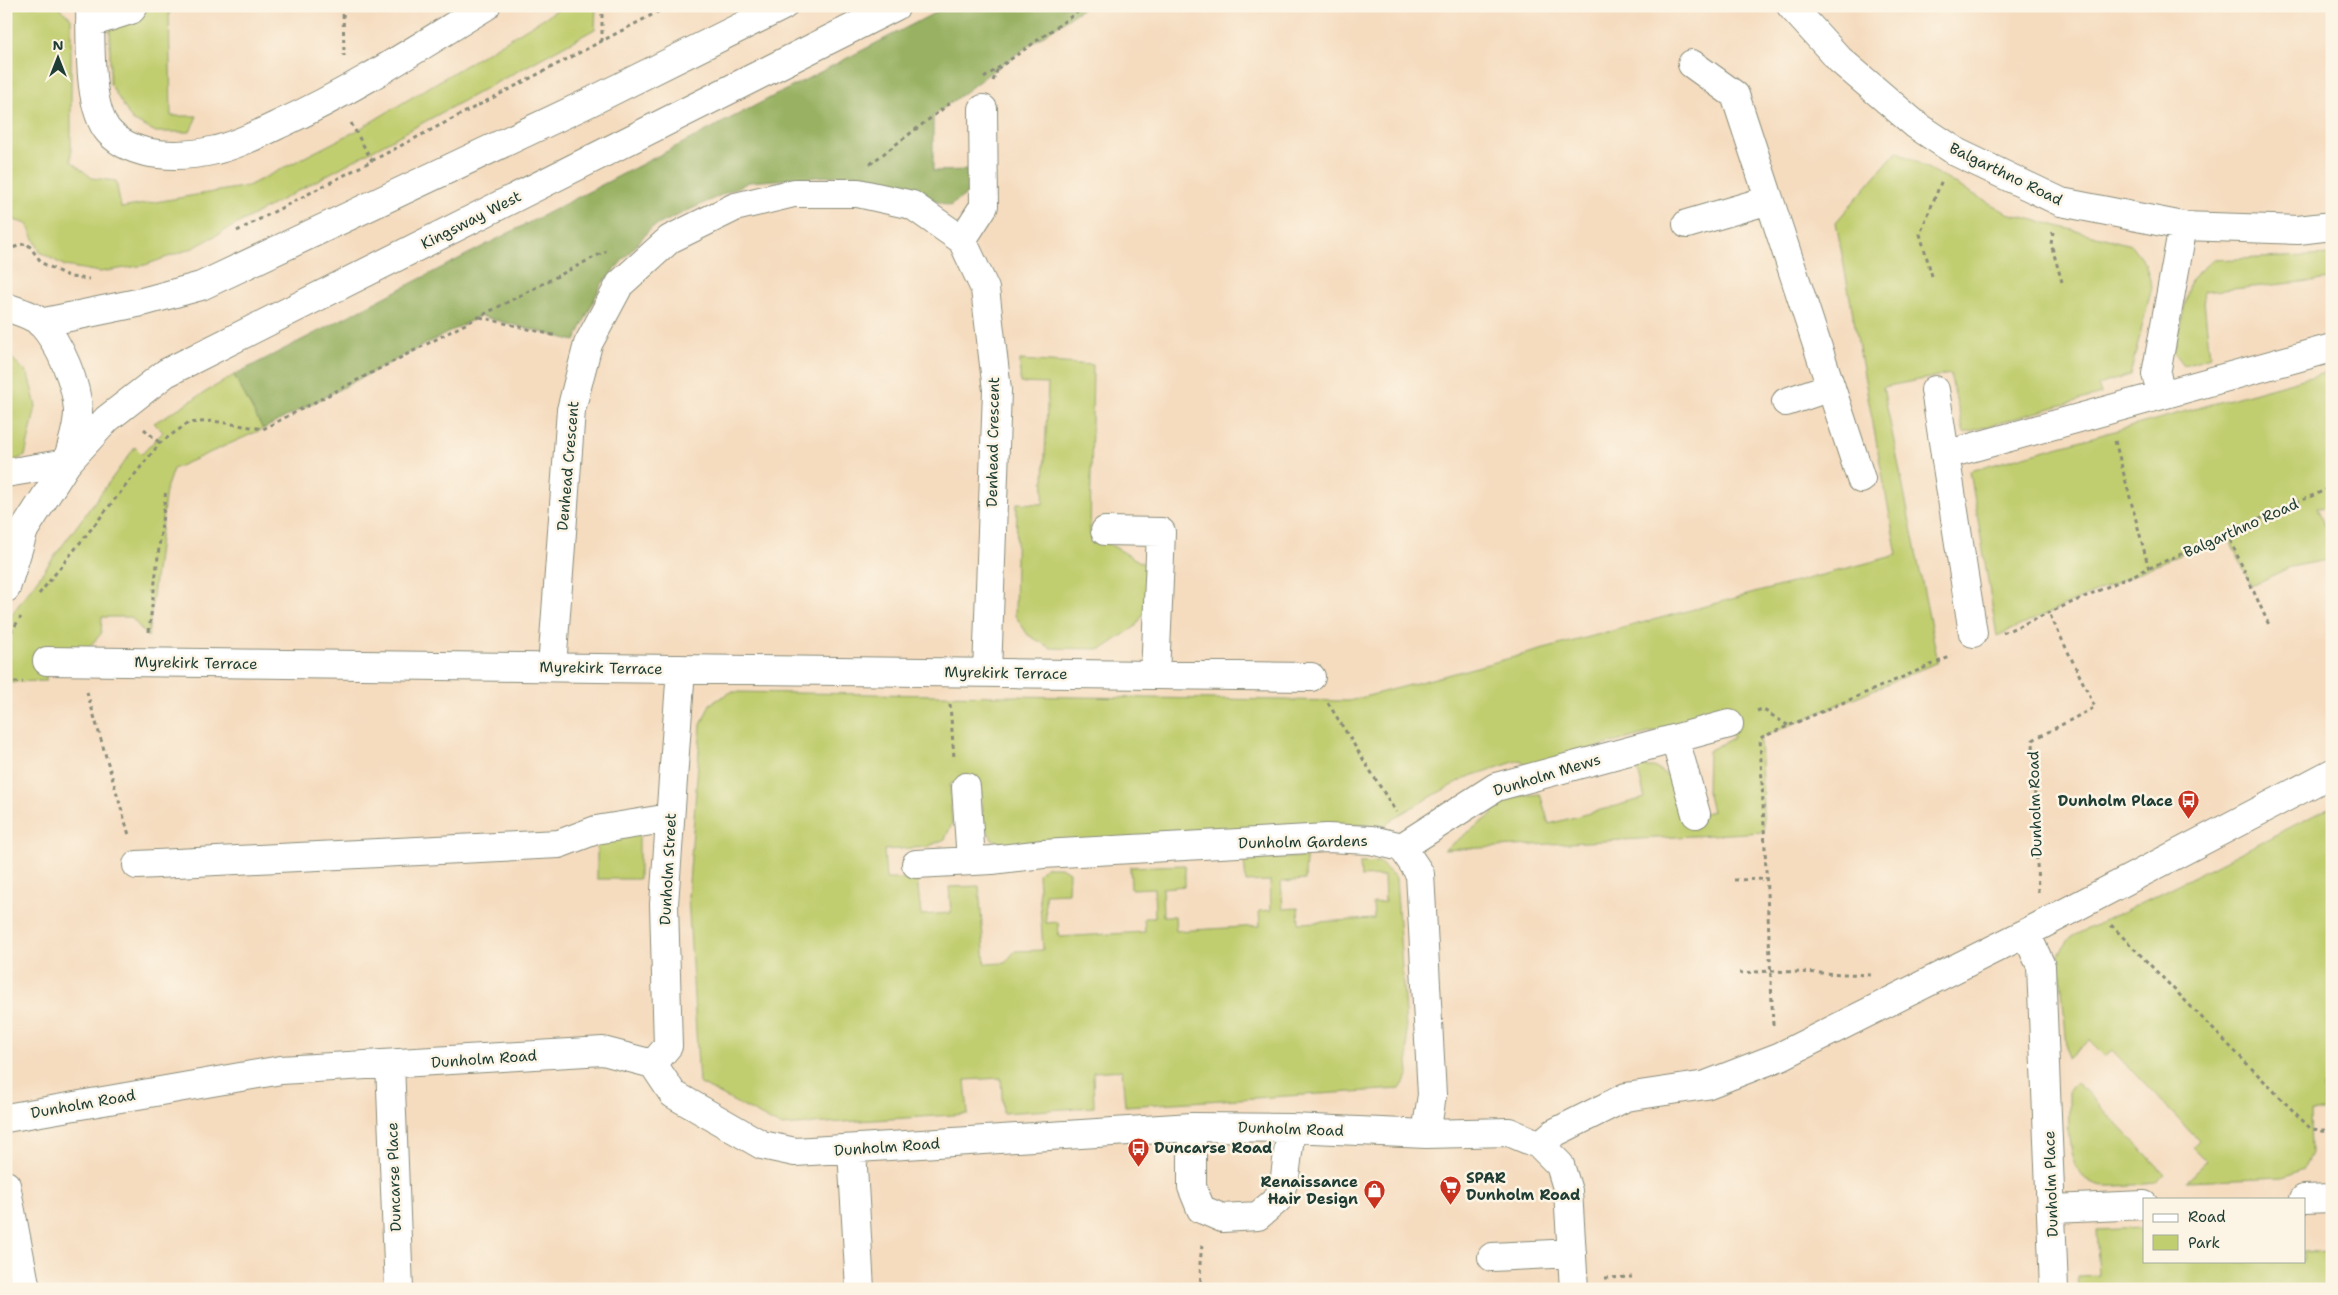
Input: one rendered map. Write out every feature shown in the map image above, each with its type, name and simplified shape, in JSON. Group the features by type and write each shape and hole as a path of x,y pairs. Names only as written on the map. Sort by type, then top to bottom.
{"main road":[{"path":"134,6 131,10 90,15 94,99 108,131 137,151 173,155 215,150 245,140 294,118 345,93 486,6"},
{"path":"40,323 142,302 201,286 588,103 783,6"},
{"name":"Kingsway West","path":"6,588 15,539 66,463 107,419 166,373 896,6"},
{"name":"Balgarthno Road","path":"1791,6 1840,60 1916,125 1958,153 2061,202 2183,226 2298,230 2332,226"},
{"path":"1692,64 1735,95 1861,479"},
{"path":"962,240 984,206 980,96"},
{"name":"Denhead Crescent","path":"552,667 571,410 588,344 620,284 670,239 734,207 794,193 858,193 912,205 962,240 985,289 997,390 987,673"},
{"path":"1687,224 1769,200"},
{"path":"2162,395 2156,374 2183,226"},
{"name":"Kingsway West","path":"6,307 24,313 40,323 59,351 73,382 78,412 74,438 66,463"},
{"path":"1945,455 2332,348"},
{"path":"1786,402 1831,387"},
{"path":"1935,390 1945,455 1985,635"},
{"path":"6,474 66,463"},
{"path":"1105,531 1161,532 1155,675"},
{"name":"Myrekirk Terrace","path":"47,661 1311,677"},
{"name":"Dunholm Street","path":"653,1064 668,1046 664,904 681,668"},
{"name":"Dunholm Mews","path":"1402,847 1496,787 1729,724"},
{"path":"1675,739 1696,814"},
{"path":"1574,1289 1568,1190 1560,1165 1540,1145 1554,1133 1626,1097 1706,1085 1781,1056 2026,933 2332,773"},
{"path":"966,787 971,861"},
{"path":"137,865 559,844 596,830 670,818"},
{"name":"Dunholm Gardens","path":"916,864 1043,854 1327,838 1371,840 1402,847"},
{"path":"1402,847 1420,874 1432,1095 1426,1134"},
{"name":"Dunholm Place","path":"2026,933 2041,966 2053,1209 2054,1289"},
{"name":"Dunholm Road","path":"6,1118 281,1070 603,1051 653,1064 673,1094 762,1145 794,1152 852,1150 1192,1127 1291,1128 1426,1134 1509,1132 1540,1145"},
{"name":"Duncarse Place","path":"390,1064 399,1289"},
{"path":"1192,1127 1192,1187 1201,1209 1222,1218 1258,1216 1278,1199 1285,1178 1291,1128"},
{"path":"852,1150 860,1289"},
{"path":"6,1185 26,1289"},
{"path":"2306,1199 2332,1198"},
{"path":"2053,1209 2143,1205"},
{"path":"1492,1257 1572,1253"}],"path":[{"path":"602,6 602,41"},
{"path":"228,236 669,6"},
{"path":"980,96 1086,6"},
{"path":"865,168 955,100"},
{"path":"1932,276 1920,234 1944,177 1958,153"},
{"path":"2061,202 2051,244 2062,282"},
{"path":"6,250 27,243 42,263 70,277 94,280"},
{"path":"35,598 160,443 188,423 213,422 263,429 609,250"},
{"path":"480,316 588,344"},
{"path":"2107,410 2149,569"},
{"name":"Balgarthno Road","path":"1985,635 2050,614 2332,487"},
{"path":"145,662 166,489"},
{"path":"2227,533 2269,625"},
{"path":"6,638 23,614"},
{"name":"Dunholm Road","path":"2050,614 2095,707 2033,740 2038,891 2054,918"},
{"path":"1781,1056 1773,1033 1760,738 1954,654"},
{"path":"85,662 84,680 137,865"},
{"path":"947,672 956,783 966,787"},
{"path":"1311,677 1399,817 1402,847"},
{"path":"1734,880 1766,879"},
{"path":"2090,899 2105,920 2311,1129 2332,1131"},
{"path":"1739,973 1770,971 1892,975 1903,995"},
{"path":"1201,1289 1200,1263 1203,1242"}],"green space":[{"path":"6,6 57,6 71,18 71,161 92,178 116,181 121,208 248,186 356,131 564,6 596,6 595,29 193,248 145,265 100,272 65,266 40,252 27,224 14,220 6,161"},
{"path":"145,6 169,6 171,116 197,116 190,132 156,132 132,120 110,84 110,30"},
{"path":"948,6 1086,6 998,67 933,116 933,171 967,170 968,193 950,206 857,174 749,182 651,228 601,285 575,341 480,316 263,429 234,375"},
{"path":"1897,151 2007,213 2131,245 2145,263 2152,287 2130,375 2098,385 2101,394 1964,433 1950,374 1883,387 1938,662 1760,738 1764,832 1444,850 1493,814 1489,807 1510,797 1540,794 1549,824 1645,798 1637,767 1654,767 1670,777 1683,819 1712,811 1707,792 1708,751 1733,738 1729,711 1529,766 1520,760 1465,778 1402,813 1385,825 1336,825 1009,846 992,839 984,824 980,781 950,784 952,824 945,839 927,847 884,850 886,879 917,879 921,915 951,913 949,887 979,886 985,964 1005,963 1015,951 1043,950 1038,874 1045,867 1061,867 1069,872 1068,893 1045,894 1046,923 1058,922 1059,937 1145,932 1144,918 1155,918 1154,888 1131,889 1130,867 1185,865 1185,886 1162,888 1163,916 1175,916 1176,931 1260,926 1259,911 1271,910 1270,881 1246,882 1244,860 1306,857 1305,880 1281,882 1283,909 1298,908 1299,923 1374,919 1373,903 1385,902 1384,876 1361,877 1360,863 1379,862 1396,878 1409,1075 1400,1089 1125,1106 1122,1070 1093,1072 1094,1107 1003,1113 1001,1078 965,1080 968,1114 780,1126 699,1083 688,896 701,725 710,704 731,692 1349,701 1897,555 1836,222"},
{"path":"2332,255 2332,279 2203,292 2210,357 2184,365 2174,352 2191,279 2212,260"},
{"path":"6,352 28,374 36,406 25,456 6,464"},
{"path":"1020,360 1093,365 1090,533 1149,567 1149,606 1135,627 1102,649 1051,648 1028,635 1015,615 1017,503 1043,504 1048,384 1020,383"},
{"path":"2332,371 2332,507 2317,508 2332,544 2332,559 2290,567 2251,586 2227,533 1997,636 1970,471"},
{"path":"234,375 263,429 173,469 166,489 148,637 131,617 102,617 101,634 88,648 48,649 46,681 6,682 6,622 135,447 142,454 163,432 154,423"},
{"path":"2332,806 2332,1085 2323,1086 2324,1112 2310,1112 2311,1153 2303,1169 2284,1177 2186,1181 2207,1161 2193,1147 2199,1141 2112,1050 2105,1056 2089,1040 2068,1059 2059,954 2071,937"},
{"path":"639,830 639,879 597,879 597,837"},
{"path":"2077,1082 2165,1174 2156,1183 2103,1186 2086,1179 2078,1170 2073,1159 2069,1132 2069,1092"},
{"path":"2143,1228 2143,1262 2306,1262 2306,1252 2332,1251 2332,1289 2079,1289 2078,1276 2099,1275 2096,1230"}],"place":[{"name":"Dunholm Place","path":"2189,820"},
{"name":"Duncarse Road","path":"1138,1167"},
{"name":"SPAR Dunholm Road","path":"1450,1206"},
{"name":"Renaissance Hair Design","path":"1374,1210"}]}
